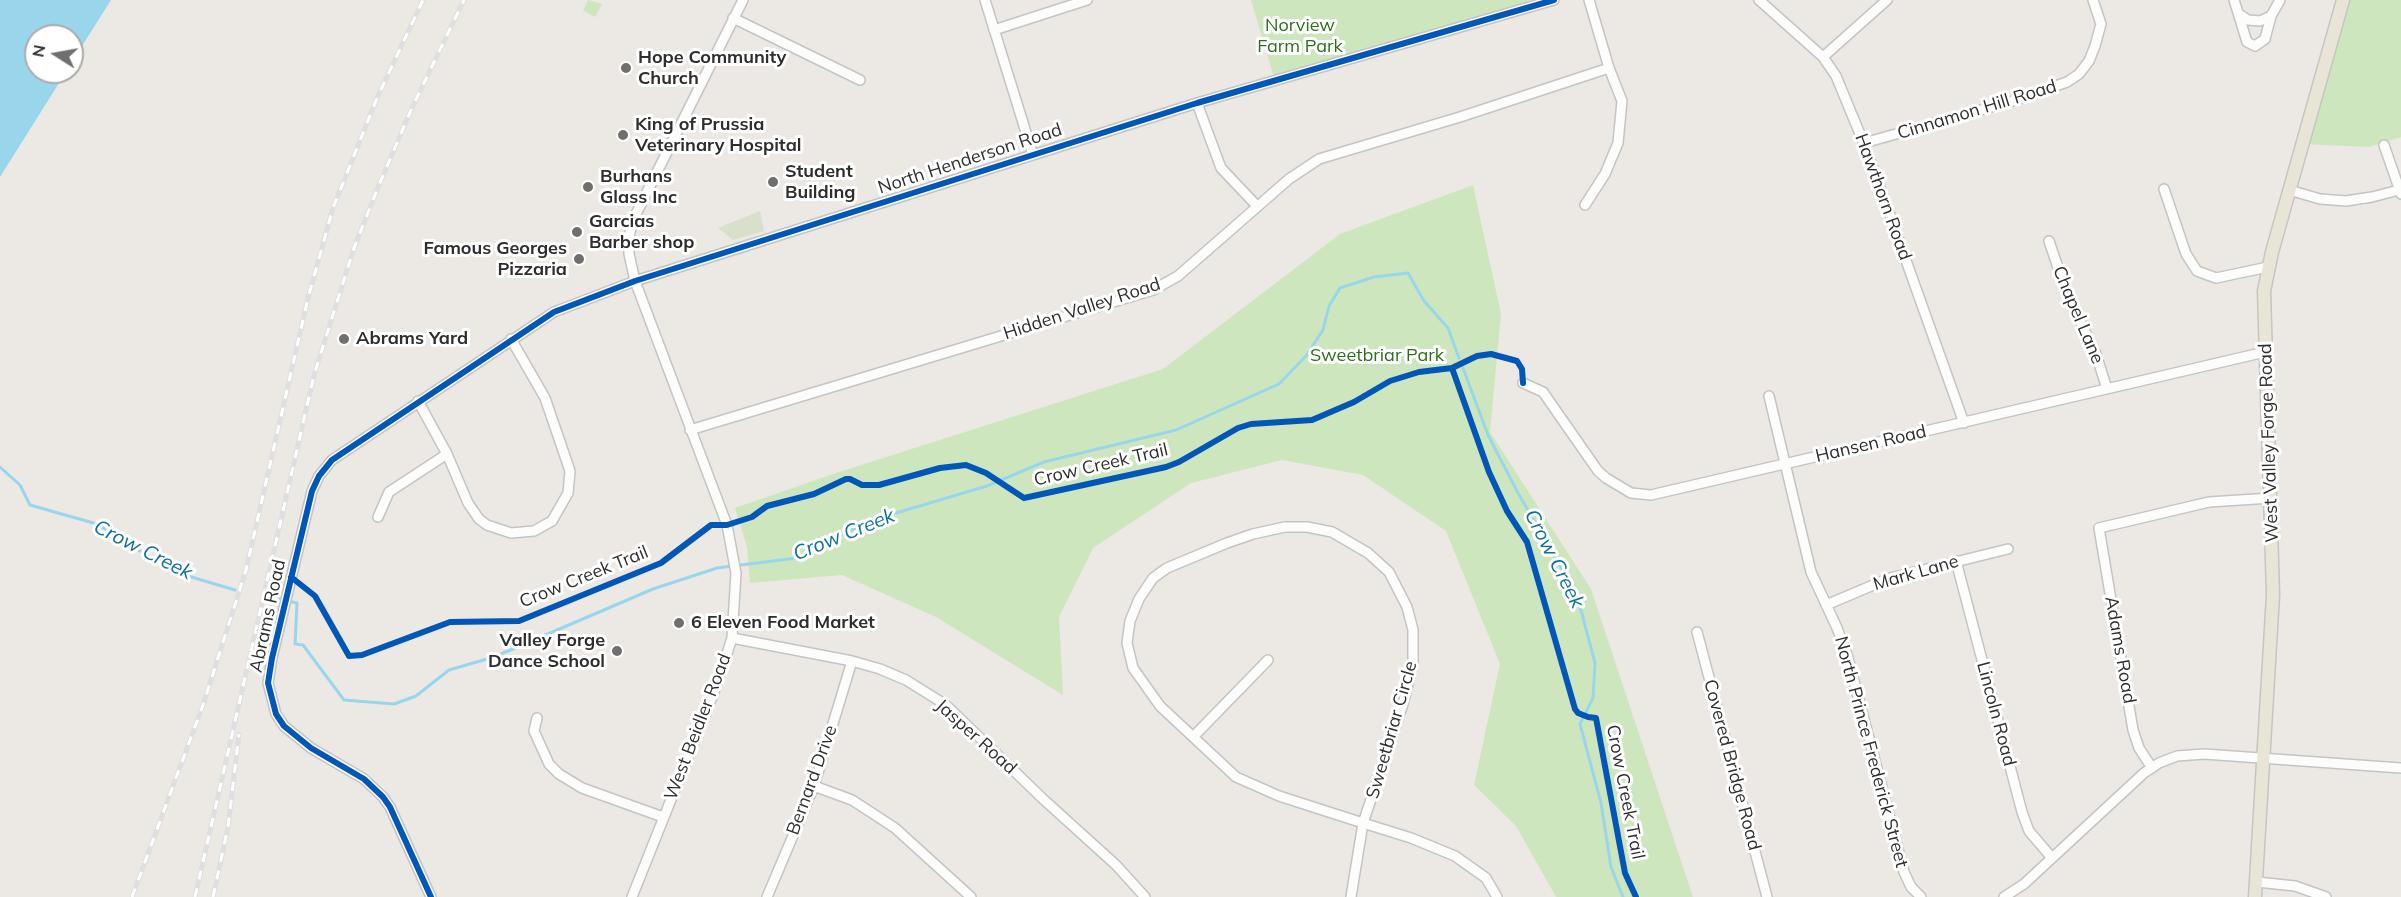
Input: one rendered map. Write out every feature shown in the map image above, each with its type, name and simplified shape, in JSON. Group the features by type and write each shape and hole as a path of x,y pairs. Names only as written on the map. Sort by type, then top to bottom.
{"main road":[{"name":"West Valley Forge Road","path":"2255,897 2273,595 2264,304 2268,267 2343,0"}],"street":[{"name":"West Beidler Road","path":"632,897 709,706 732,638 736,573 727,525 635,281 629,254 629,237 633,220 743,0"},
{"path":"984,0 1033,155"},
{"path":"994,30 1087,0"},
{"name":"North Henderson Road","path":"418,401 554,312 635,281 1197,103 1554,0"},
{"path":"1585,205 1605,174 1617,143 1622,101 1609,68 1589,0"},
{"name":"Hawthorn Road","path":"1759,0 1823,57 1839,83 1864,143 1964,423"},
{"path":"1823,57 1887,0"},
{"name":"Cinnamon Hill Road","path":"1864,143 2016,100 2067,82 2079,74 2089,61 2095,46 2101,24 2093,0"},
{"path":"2234,0 2247,42 2255,46 2265,39 2271,16 2280,0"},
{"path":"2239,14 2248,20 2260,21 2271,16"},
{"path":"733,18 860,80"},
{"name":"Hidden Valley Road","path":"690,430 1153,290 1178,276 1301,169 1328,155 1460,117 1609,68"},
{"path":"1197,103 1221,168 1257,206"},
{"path":"2289,190 2320,199 2346,201 2400,192 2384,145"},
{"path":"2164,189 2186,254 2197,271 2216,278 2268,267"},
{"name":"Chapel Lane","path":"2049,241 2067,294 2096,354 2107,389"},
{"path":"418,401 447,454 468,503 479,519 487,525 511,533 534,531 552,521 568,493 570,471 545,398 511,339"},
{"name":"Hansen Road","path":"1524,383 1543,392 1605,478 1631,493 1662,493 2265,352"},
{"name":"North Prince Frederick Street","path":"1769,396 1806,554 1815,582 1848,658 1904,872 1911,887 1921,897"},
{"name":"Abrams Road","path":"418,401 332,460 322,470 312,491 268,682 276,714 296,737 364,779 383,796 431,897"},
{"path":"378,517 389,492 447,454"},
{"name":"Adams Road","path":"2152,768 2139,748 2133,730 2099,528 2210,502 2271,498"},
{"name":"Sweetbriar Circle","path":"1285,527 1307,527 1335,534 1368,553 1389,572 1407,608 1413,630 1414,657 1406,690 1363,823 1324,812 1258,788 1236,777 1194,736 1160,706 1133,668 1127,643 1130,621 1138,599 1153,578 1167,568 1253,534 1285,527"},
{"name":"Mark Lane","path":"1826,605 1890,578 2008,549"},
{"name":"Lincoln Road","path":"1956,561 2022,812 2029,831 2052,858"},
{"name":"Covered Bridge Road","path":"1697,632 1767,897"},
{"name":"Jasper Road","path":"732,638 852,661 880,669 906,680 946,705 1041,797 1116,865 1145,897"},
{"path":"1194,736 1268,660"},
{"name":"Bernard Drive","path":"767,897 814,786 852,661"},
{"path":"537,718 534,731 549,764 559,774 582,788 663,817"},
{"path":"2004,897 2024,884 2152,768 2167,760 2188,754 2401,768"},
{"path":"814,786 852,800 895,828 971,897"},
{"path":"1352,897 1363,823 1411,838 1455,856 1486,878 1497,897"},
{"path":"2257,882 2295,886 2325,897"}],"green space":[{"path":"588,0 602,4 595,17 583,11"},
{"name":"Norview Farm Park","path":"1251,0 1551,0 1275,81"},
{"path":"2343,0 2401,0 2401,137 2369,147 2302,144"},
{"name":"Sweetbriar Park","path":"1473,185 1501,314 1490,432 1591,589 1693,897 1556,897 1516,826 1474,785 1500,664 1446,531 1363,475 1282,460 1191,483 1093,548 1059,617 1063,695 936,617 842,575 750,583 747,547 735,508 836,473 1163,369 1340,234"},
{"path":"760,211 764,231 733,240 718,228"}],"water":[{"path":"0,0 111,0 84,43 84,24 24,24 24,84 58,84 0,177"}],"waterway":[{"name":"Crow Creek","path":"274,598 297,603 295,644 303,645 344,700 394,704 416,696 449,670 494,657 653,589 717,568 797,558 869,521 987,486 1044,462 1176,430 1279,384 1306,356 1323,330 1329,306 1340,288 1374,277 1408,273 1424,301 1448,328 1459,358"},
{"name":"Crow Creek","path":"1463,368 1488,435 1518,493 1577,595 1595,663 1593,698 1580,724 1601,803 1611,867 1623,897"},
{"name":"Crow Creek","path":"0,467 20,485 30,505 97,524 150,557 188,576 235,590"}],"railway":[{"path":"132,897 203,705 246,570 308,298 333,208 377,98 423,0"},
{"path":"195,897 314,375 354,248 379,185 411,110 464,0"},
{"path":"213,897 228,827 239,734"}],"cycle path":[{"path":"431,897 390,807 383,797 364,779 311,748 284,726 276,714 268,683 312,491 319,476 332,460 554,312 635,281 1197,103 1554,0"},
{"name":"Crow Creek Trail","path":"291,577 315,596 349,656 362,655 450,622 519,621 661,563 711,525 727,525 752,517 767,506 814,494 846,479 862,485 879,485 940,468 966,465 986,473 1024,498 1166,467 1238,428 1251,424 1312,420 1354,402 1390,381 1419,372 1452,368 1477,356 1491,354 1517,361 1522,369 1523,383"},
{"name":"Crow Creek Trail","path":"1452,368 1489,472 1507,511 1527,542 1575,709 1578,713 1596,718 1625,873 1636,897"}],"place":[{"name":"Hope Community Church","path":"626,68"},
{"name":"King of Prussia Veterinary Hospital","path":"623,135"},
{"name":"Student Building","path":"773,182"},
{"name":"Burhans Glass Inc","path":"588,187"},
{"name":"Garcias Barber shop","path":"577,232"},
{"name":"Famous Georges Pizzaria","path":"579,259"},
{"name":"Abrams Yard","path":"344,339"},
{"name":"6 Eleven Food Market","path":"679,623"},
{"name":"Valley Forge Dance School","path":"617,651"}]}
